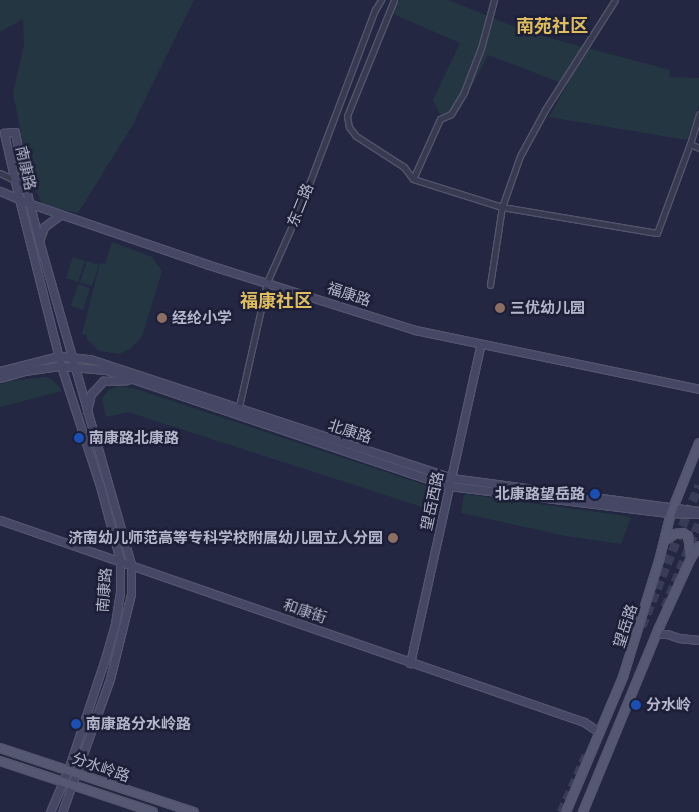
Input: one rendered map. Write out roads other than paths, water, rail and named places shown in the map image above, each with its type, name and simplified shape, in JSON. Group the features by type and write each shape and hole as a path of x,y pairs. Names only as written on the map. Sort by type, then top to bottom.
{"main road":[{"name":"望岳路","path":"566,812 623,677 666,540 673,510 699,444"},
{"path":"666,540 675,534 683,533 688,536 691,558"},
{"name":"望岳路","path":"583,812 657,634 691,558 699,546"},
{"name":"分水岭路","path":"0,748 194,812"},
{"name":"分水岭路","path":"0,761 153,812"}],"street":[{"name":"东二路","path":"238,412 267,282 300,208 375,10 381,0"},
{"path":"394,0 348,116 349,127 356,136 404,167 413,179 502,207 657,233 699,114"},
{"path":"413,179 440,119 451,114 464,92 481,48 494,0"},
{"path":"490,285 502,207 520,156 541,118 615,0"},
{"name":"南康路","path":"50,812 68,770 115,624 120,592 120,560 100,486 61,366 19,199 4,134 15,132 25,185 39,241 131,565 131,594 110,679 62,812"},
{"path":"690,144 699,148"},
{"path":"0,173 25,185"},
{"name":"福康路","path":"0,191 30,204 209,265 415,330 480,346 699,389"},
{"path":"39,241 44,227 62,214"},
{"name":"望岳西路","path":"410,663 480,346"},
{"name":"北康路","path":"0,371 59,356 90,360 118,368 238,412"},
{"name":"北康路","path":"0,378 24,371 61,366 106,370 450,482 699,512"},
{"path":"86,411 91,394 103,381 112,379 137,380"},
{"name":"和康街","path":"0,520 584,722 599,732"},
{"path":"657,634 699,640"}],"tunnel":[{"path":"642,626 699,485"},
{"path":"665,607 699,522"},
{"path":"561,812 586,755"}],"place":[{"name":"三优幼儿园","path":"500,308"},
{"name":"经纶小学","path":"162,318"},
{"name":"南康路北康路","path":"79,438"},
{"name":"北康路望岳路","path":"595,494"},
{"name":"济南幼儿师范高等专科学校附属幼儿园立人分园","path":"393,538"},
{"name":"分水岭","path":"636,705"},
{"name":"南康路分水岭路","path":"76,724"}],"district":[{"name":"南苑社区","path":"552,26"},
{"name":"福康社区","path":"276,301"}]}
